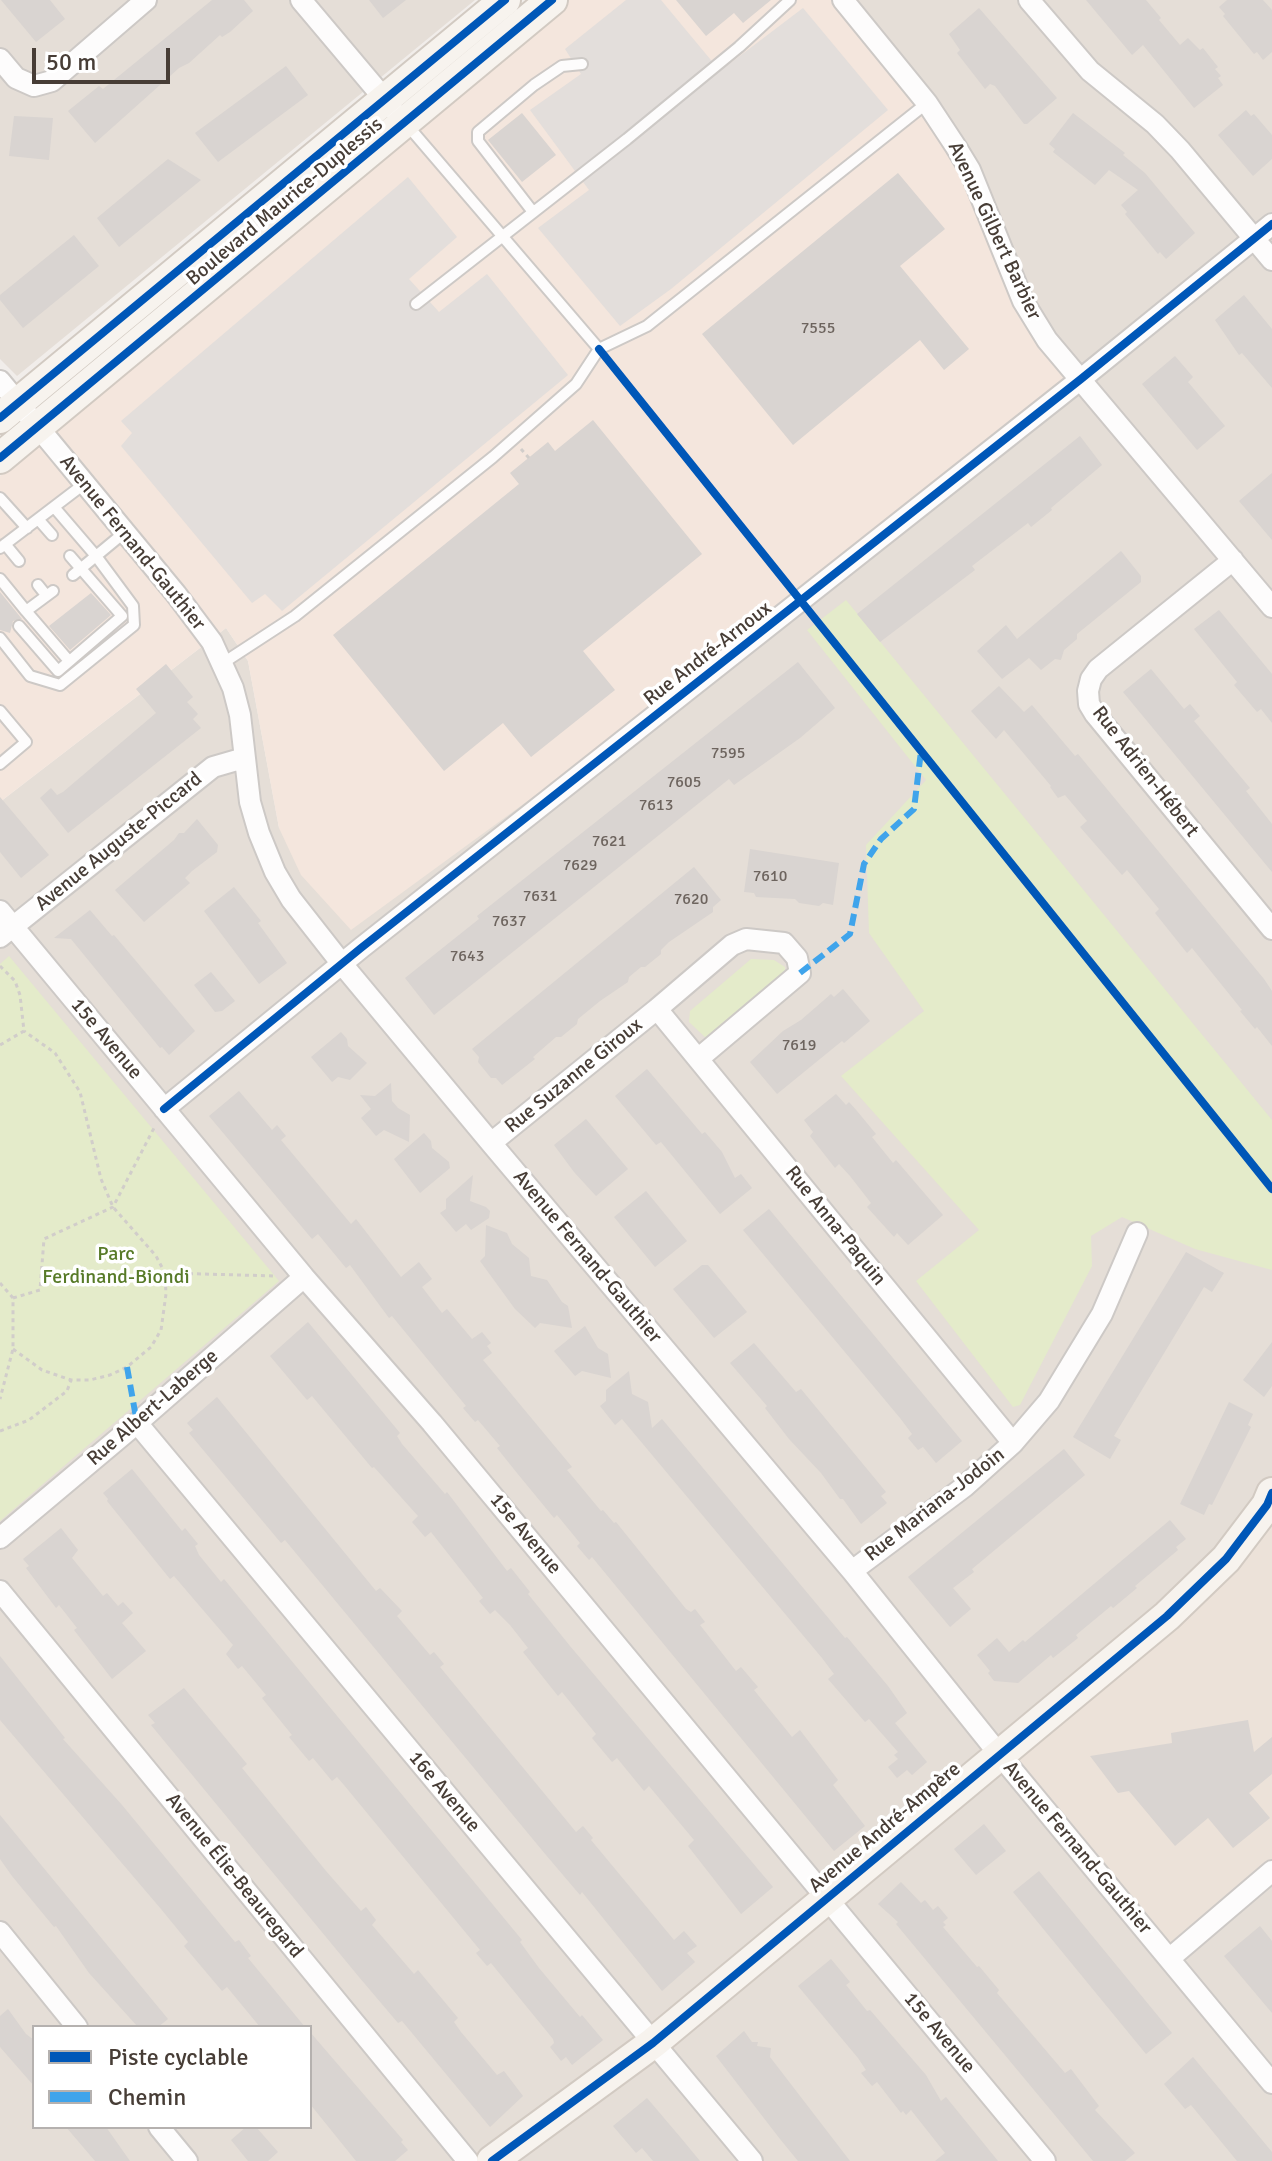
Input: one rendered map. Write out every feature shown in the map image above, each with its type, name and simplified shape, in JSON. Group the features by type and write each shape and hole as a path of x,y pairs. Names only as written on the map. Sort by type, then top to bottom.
{"street":[{"path":"0,59 16,78 34,86 52,81 146,0"},
{"path":"301,0 405,123"},
{"name":"Boulevard Maurice-Duplessis","path":"6,401 505,0"},
{"name":"Boulevard Maurice-Duplessis","path":"0,458 552,0"},
{"name":"Avenue Gilbert Barbier","path":"843,0 927,103 970,170 1023,301 1047,340 1272,607"},
{"path":"1029,0 1090,71 1155,124 1180,150 1272,260"},
{"name":"Rue André-Arnoux","path":"164,1109 1272,224"},
{"name":"Avenue Fernand-Gauthier","path":"6,401 37,428 125,532 195,617 223,663 240,715 250,802 266,853 291,899 491,1143 852,1571 999,1754 1272,2083"},
{"name":"Rue Adrien-Hébert","path":"1233,560 1098,669 1091,679 1089,704 1272,929"},
{"name":"Avenue Auguste-Piccard","path":"7,932 213,767 244,758"},
{"name":"15e Avenue","path":"0,911 7,932 164,1109 304,1277 422,1411 1045,2161"},
{"name":"Rue Suzanne Giroux","path":"491,1143 738,942 753,939 784,943 792,950 800,965 800,973 698,1059"},
{"name":"Rue Anna-Paquin","path":"657,1009 1013,1443"},
{"name":"Rue Mariana-Jodoin","path":"852,1571 964,1487 1013,1443 1049,1401 1102,1314 1137,1233"},
{"name":"Rue Albert-Laberge","path":"0,1538 304,1277"},
{"name":"16e Avenue","path":"137,1423 752,2161"},
{"name":"Avenue André-Ampère","path":"492,2161 653,2043 1167,1616 1226,1559 1267,1505 1272,1493"},
{"name":"Avenue Élie-Beauregard","path":"0,1591 468,2161"},
{"path":"1169,1959 1272,1871"},
{"path":"0,1932 75,2025"},
{"path":"161,2129 187,2161"}],"lane":[{"path":"416,304 703,77 790,0"},
{"path":"533,212 478,141 478,132 562,66 582,64"},
{"path":"223,663 305,608 493,457 576,384 599,349 647,326 927,103"},
{"path":"405,123 599,349"},
{"path":"19,561 3,546 84,484"},
{"path":"0,498 27,528"},
{"path":"0,638 30,676 60,685 134,625 133,606 54,507"},
{"path":"38,519 52,535"},
{"path":"77,572 125,532"},
{"path":"19,626 58,671 122,616 77,572 70,556"},
{"path":"0,579 69,661"},
{"path":"26,611 50,593 38,585"},
{"path":"0,711 26,742 0,764"}],"path":[{"path":"0,966 15,981 20,995 24,1031 55,1053 80,1092 101,1179 113,1207 156,1256 165,1273 165,1314 161,1330 151,1347 127,1367 90,1380 71,1380 42,1370 13,1349"},
{"path":"0,1045 24,1031"},
{"path":"13,1298 40,1290 44,1239 113,1207 164,1109"},
{"path":"165,1273 304,1277"},
{"path":"0,1283 13,1298 13,1349 0,1399"},
{"path":"0,1431 29,1420 67,1391 71,1380"}],"shaded area":[{"path":"0,0 475,0 17,376 0,359"},
{"path":"558,0 843,0 927,103 1003,259 1081,379 800,602 351,930 301,875 279,828 248,661 226,628 0,802 0,476"},
{"path":"626,0 661,0 720,71 803,8 888,110 671,289 620,326 538,228 589,190 530,110 581,74 565,49"},
{"path":"843,0 1272,0 1272,2161 0,2161 0,802 226,628 248,661 279,828"},
{"path":"408,177 457,237 409,279 439,312 487,274 568,375 282,611 265,594 252,603 121,446 132,433 121,421"},
{"path":"1272,1511 1272,1871 1169,1959 999,1754"}],"green space":[{"path":"846,600 1272,1120 1272,1270 1195,1249 1122,1217 1091,1236 1092,1266 1020,1405 1013,1407 916,1281 979,1230 841,1076 924,1011 869,933 866,845 926,780 807,630"},
{"name":"Parc Ferdinand-Biondi","path":"9,956 279,1281 0,1521 0,964"},
{"path":"751,959 774,960 785,967 785,977 706,1038 689,1022 690,1011"}],"building":[{"path":"1,0 50,0 65,19 36,42"},
{"path":"212,0 244,0 253,11 230,32 222,37 220,35 179,68 95,143 68,111 99,86 103,89"},
{"path":"369,0 406,0 383,18"},
{"path":"676,0 771,0 743,23 734,13 706,36"},
{"path":"1086,0 1146,0 1180,45 1188,38 1200,50 1203,48 1218,67 1215,69 1223,85 1194,108 1143,45 1132,55"},
{"path":"1227,0 1263,0 1272,10 1272,52 1263,60 1257,52 1254,54 1223,16 1225,14 1219,7"},
{"path":"979,8 1057,98 1027,124 995,86 990,84 985,89 957,53 960,50 949,34"},
{"path":"286,66 308,95 218,162 195,133"},
{"path":"1246,110 1251,116 1254,114 1272,135 1272,159 1253,176 1218,135"},
{"path":"522,113 556,155 522,182 488,140"},
{"path":"1073,113 1125,153 1123,155 1145,173 1195,233 1166,259 1160,252 1158,254 1121,205 1138,190 1109,170 1095,185 1053,152 1055,149 1049,144"},
{"path":"14,116 53,118 49,160 9,156"},
{"path":"168,159 201,180 119,247 97,218"},
{"path":"898,173 945,229 900,266 969,349 944,370 920,340 793,445 702,334"},
{"path":"74,235 99,266 23,328 0,300 0,295"},
{"path":"1244,295 1272,329 1272,388 1242,353 1239,355 1215,320"},
{"path":"1175,356 1193,377 1188,382 1225,426 1197,450 1142,384"},
{"path":"593,420 702,554 583,651 615,690 531,757 503,723 444,771 333,635 519,484 510,473 548,442 555,451"},
{"path":"1080,436 1102,465 1031,527 1028,523 972,566 975,570 880,642 857,614"},
{"path":"1272,473 1272,540 1239,501"},
{"path":"1121,551 1141,576 1141,582 1077,634 1077,639 1064,650 1061,660 1055,659 1041,670 1029,658 1002,679 977,651 1006,625 1017,639"},
{"path":"0,592 22,619 13,621 10,633 0,630"},
{"path":"91,593 111,615 70,650 49,626"},
{"path":"1219,610 1272,674 1272,723 1261,709 1257,712 1234,685 1237,682 1194,629"},
{"path":"798,662 835,708 800,738 734,785 729,779 434,1015 405,978 479,919 477,916"},
{"path":"166,664 193,697 187,702 198,714 193,719 201,728 68,833 40,798 51,788 57,795 63,792 156,713 136,689"},
{"path":"1151,669 1184,709 1190,704 1200,716 1194,721 1250,788 1246,791 1272,824 1272,872 1123,692"},
{"path":"999,686 1024,712 1032,705 1075,756 1078,754 1264,979 1272,991 1272,1046 1240,1011 1192,948 1187,953 1155,913 1159,909 1127,870 1122,875 1080,827 1087,821 1065,795 1058,798 1004,730 996,739 971,711"},
{"path":"0,797 49,855 21,878 0,852"},
{"path":"197,819 218,845 217,852 185,878 190,883 144,922 115,890"},
{"path":"750,849 839,863 833,905 823,903 819,906 799,903 795,899 756,897 754,893 744,892"},
{"path":"694,867 721,900 713,907 713,912 669,942 661,954 578,1019 577,1024 561,1037 556,1037 533,1057 535,1059 502,1085 496,1078 491,1078 472,1049"},
{"path":"234,887 261,921 258,923 287,963 259,984 204,911"},
{"path":"90,910 195,1031 169,1055 71,939 54,938"},
{"path":"211,972 235,1001 222,1011 215,1012 194,985"},
{"path":"843,989 870,1021 777,1094 750,1062 783,1031 831,994 834,997"},
{"path":"341,1032 348,1046 367,1063 350,1080 338,1077 332,1082 311,1057"},
{"path":"647,1069 702,1134 705,1132 722,1152 735,1178 741,1174 752,1188 720,1214 661,1142 656,1145 615,1096"},
{"path":"391,1083 392,1101 410,1115 409,1142 384,1130 376,1136 361,1118 371,1109 360,1095 375,1096"},
{"path":"239,1091 272,1130 277,1125 286,1136 281,1140 351,1224 356,1219 401,1277 419,1262 432,1279 422,1287 442,1313 447,1309 472,1339 482,1332 491,1343 487,1346 492,1353 483,1360 572,1467 567,1470 601,1511 616,1522 686,1609 691,1612 695,1609 705,1622 700,1625 736,1671 741,1667 758,1687 754,1690 792,1737 800,1730 838,1780 833,1785 865,1826 834,1851 592,1557 589,1560 577,1546 580,1543 557,1515 554,1518 497,1448 500,1446 463,1408 466,1406 392,1316 389,1318 350,1265 346,1268 318,1234 312,1239 209,1116"},
{"path":"836,1094 857,1111 876,1134 872,1137 893,1163 896,1160 943,1215 908,1245 897,1233 894,1237 867,1207 871,1203 850,1176 839,1164 835,1168 810,1136 813,1132 804,1120"},
{"path":"586,1119 628,1169 596,1196 554,1145"},
{"path":"424,1133 431,1141 432,1148 449,1162 450,1168 420,1193 394,1159"},
{"path":"473,1175 470,1201 486,1207 490,1211 489,1218 471,1230 466,1224 456,1232 440,1213 446,1209 446,1199"},
{"path":"646,1191 687,1241 655,1267 614,1217"},
{"path":"769,1209 962,1441 936,1463 923,1447 918,1450 908,1438 912,1434 900,1418 743,1230"},
{"path":"486,1225 507,1233 512,1244 529,1258 531,1276 547,1280 568,1306 572,1328 540,1323 535,1328 515,1309 480,1261 485,1256"},
{"path":"1186,1252 1224,1273 1212,1292 1204,1287 1114,1436 1121,1440 1110,1459 1073,1437"},
{"path":"702,1265 708,1265 747,1312 714,1338 673,1289"},
{"path":"308,1322 400,1433 397,1436 402,1444 445,1494 447,1492 507,1571 511,1568 570,1646 773,1887 741,1914 688,1846 694,1840 649,1786 644,1791 617,1758 612,1762 592,1738 596,1734 562,1692 558,1696 523,1652 528,1648 510,1625 495,1610 490,1614 479,1601 483,1598 431,1532 425,1537 412,1522 418,1516 372,1468 312,1396 307,1400 270,1356"},
{"path":"585,1326 598,1348 608,1354 611,1378 582,1371 575,1376 554,1351"},
{"path":"1272,1342 1272,1386 1264,1397 1243,1380"},
{"path":"754,1343 796,1392 801,1389 886,1492 881,1496 887,1503 861,1524 730,1363"},
{"path":"629,1371 632,1394 648,1402 652,1428 662,1419 888,1686 907,1713 895,1723 927,1762 912,1775 907,1770 897,1778 888,1767 898,1759 894,1755 898,1752 869,1719 865,1722 828,1679 834,1674 822,1658 622,1419 615,1425 600,1406 606,1401 606,1390"},
{"path":"217,1397 376,1591 380,1588 402,1611 397,1616 430,1655 434,1652 444,1664 440,1667 576,1832 583,1826 593,1838 591,1840 674,1940 684,1931 697,1946 687,1953 695,1962 662,1991 285,1540 281,1543 189,1433 193,1430 187,1423"},
{"path":"1229,1402 1253,1414 1248,1425 1251,1427 1204,1515 1180,1504"},
{"path":"1064,1449 1085,1475 953,1588 971,1609 950,1627 908,1577"},
{"path":"132,1469 182,1531 185,1528 198,1544 195,1546 199,1555 221,1582 224,1579 522,1940 520,1942 539,1968 603,2040 572,2065 566,2057 561,2061 550,2047 553,2039 491,1963 487,1966 476,1953 480,1950 344,1785 337,1777 332,1781 313,1758 309,1761 289,1737 292,1735 262,1698 266,1695 242,1666 238,1669 226,1654 233,1645 174,1576 170,1579 107,1501 103,1493"},
{"path":"1170,1520 1186,1539 1176,1547 1178,1550 1135,1586 1137,1588 1018,1683 994,1681 977,1655 997,1638 1009,1652 1023,1640 1025,1642"},
{"path":"61,1528 78,1550 72,1558 103,1596 107,1593 118,1606 123,1602 133,1613 122,1623 146,1651 112,1679 74,1630 77,1628 59,1605 56,1608 26,1568 29,1566 23,1559"},
{"path":"0,1656 63,1739 235,1942 239,1940 251,1956 248,1958 303,2025 258,2025 227,1987 222,1991 184,1946 188,1942 161,1909 0,1720"},
{"path":"184,1688 247,1764 242,1768 326,1871 361,1911 366,1907 376,1920 372,1925 414,1974 418,1970 458,2018 454,2022 497,2075 504,2071 523,2096 490,2127 402,2021 398,2023 359,1977 151,1725 155,1723 148,1715"},
{"path":"1248,1720 1254,1752 1272,1737 1272,1774 1249,1793 1270,1818 1233,1848 1208,1818 1175,1846 1129,1791 1118,1793 1090,1756 1172,1743 1171,1733"},
{"path":"0,1815 168,2019 160,2025 136,2025 89,1973 56,1926 0,1859"},
{"path":"984,1824 1006,1851 976,1875 954,1849"},
{"path":"1039,1871 1172,2033 1146,2054 1013,1892"},
{"path":"901,1882 921,1903 925,1900 933,1910 938,1906 948,1918 943,1922 946,1925 943,1927 979,1966 999,1990 997,1993 1065,2073 1071,2069 1099,2106 1095,2110 1135,2153 1125,2161 1093,2161 896,1924 898,1922 878,1904"},
{"path":"1260,1926 1272,1941 1272,2013 1224,1956"},
{"path":"831,1959 850,1982 846,1985 867,2011 870,2010 926,2075 941,2101 946,2097 998,2161 935,2161 945,2153 911,2110 906,2115 903,2111 901,2113 877,2082 872,2086 861,2073 866,2070 858,2058 798,1986"},
{"path":"8,2009 32,2038 32,2084 0,2047 0,2016"},
{"path":"744,2031 752,2042 758,2042 757,2046 771,2048 770,2057 850,2161 798,2161 780,2139 716,2056"},
{"path":"312,2034 403,2140 401,2142 408,2150 395,2161 356,2161 312,2106"},
{"path":"1193,2057 1272,2152 1272,2161 1237,2161 1191,2105 1185,2109 1164,2084"},
{"path":"647,2098 700,2161 653,2161 642,2148 636,2153 613,2126"},
{"path":"68,2129 107,2129 130,2161 95,2161"},
{"path":"244,2129 258,2129 278,2152 268,2161 248,2161 231,2140"}],"marked path":[{"path":"800,973 850,934 864,864 881,839 914,809 921,751"},
{"path":"127,1367 137,1423"}],"cycle path":[{"path":"0,418 505,0"},
{"path":"0,458 552,0"},
{"path":"164,1109 361,948 1081,379 1272,224"},
{"path":"599,349 1272,1189"},
{"path":"492,2161 653,2043 1167,1616 1226,1559 1267,1505 1272,1493"}]}
